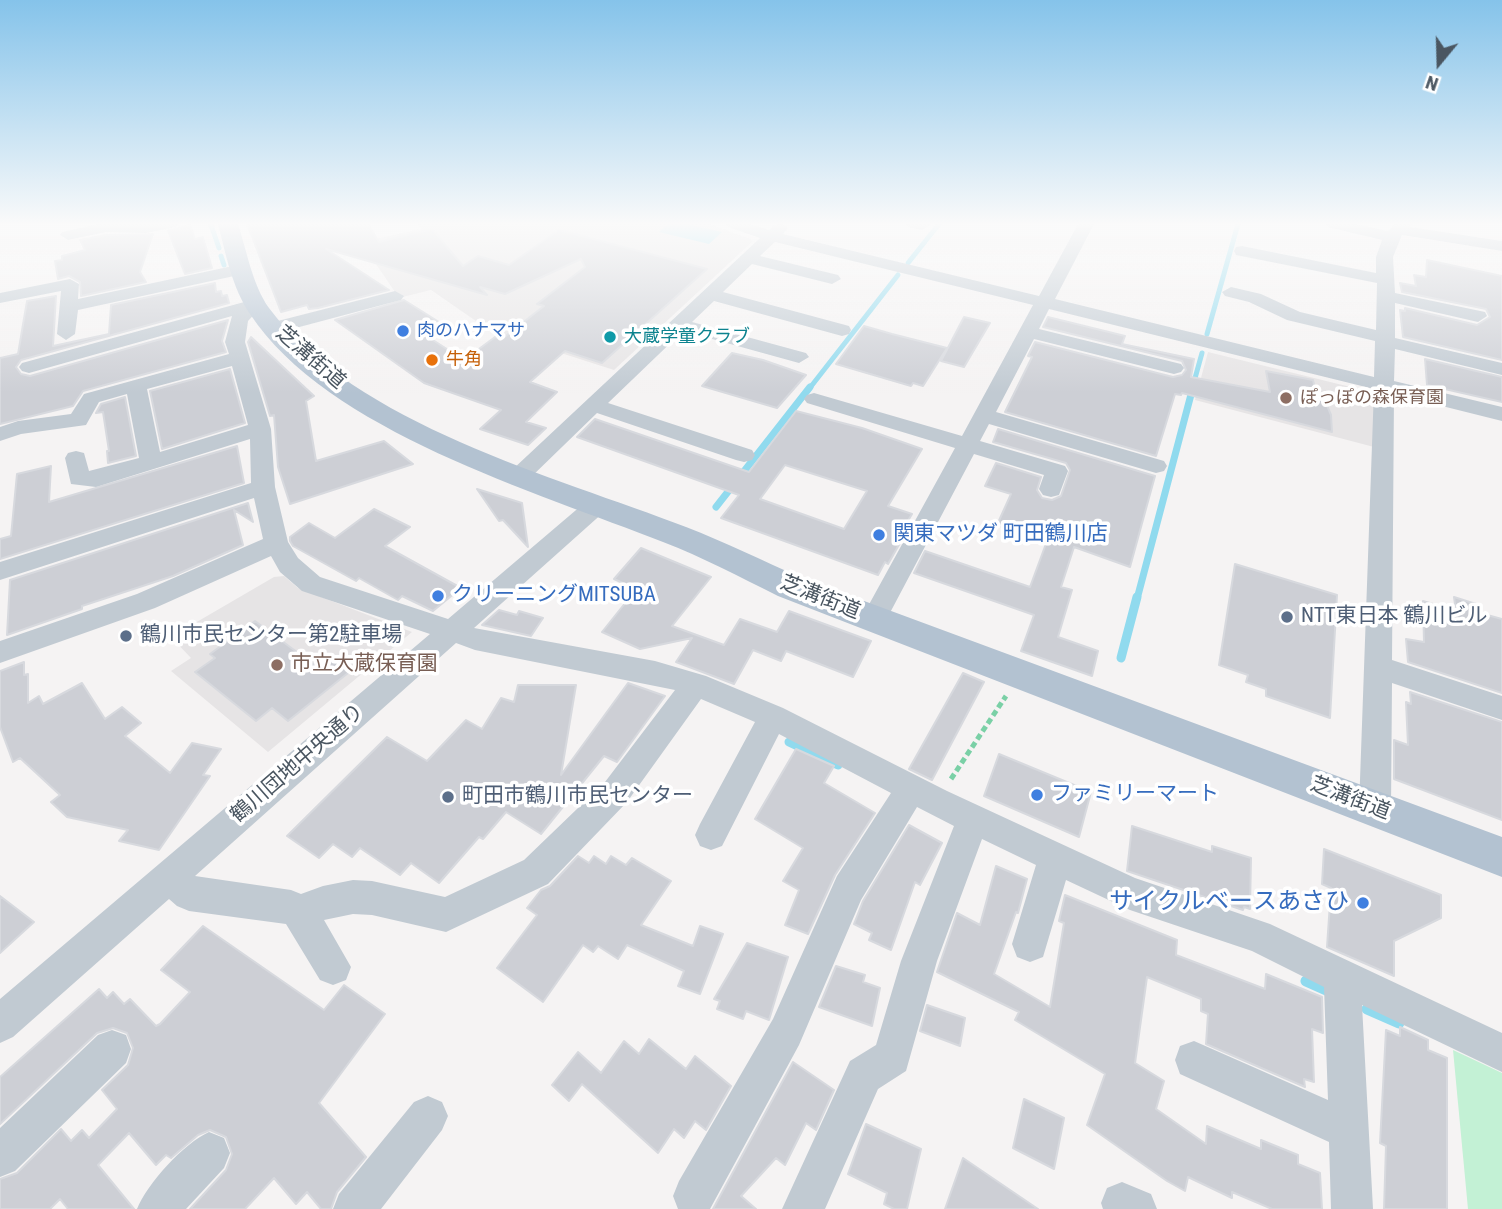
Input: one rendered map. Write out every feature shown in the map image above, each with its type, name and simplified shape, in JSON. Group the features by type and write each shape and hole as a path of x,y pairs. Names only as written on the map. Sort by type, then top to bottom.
{"main road":[{"name":"芝溝街道","path":"246,280 255,304 273,328 310,364 367,404 426,435 520,475 677,535 790,587 1502,857"}],"street":[{"path":"69,306 189,280"},
{"path":"520,475 725,280"},
{"path":"964,280 1502,414"},
{"path":"874,619 1056,280"},
{"path":"1356,280 1478,316"},
{"path":"1375,808 1385,280"},
{"path":"0,298 70,284 66,334"},
{"path":"1231,292 1255,298 1294,316 1502,369"},
{"path":"710,295 842,330"},
{"path":"273,328 395,296"},
{"path":"255,304 239,319 235,342 237,358 260,429 263,487 276,543 289,565 311,584 475,639 655,673 696,684 773,717 924,795 1130,893 1258,936 1502,1053"},
{"path":"29,367 255,304"},
{"path":"679,324 799,357"},
{"path":"1028,332 1174,368"},
{"path":"0,435 18,428 78,420 91,398 237,358"},
{"path":"136,386 151,462"},
{"path":"814,399 1057,471 1051,489"},
{"path":"593,405 744,455"},
{"path":"984,415 1156,466"},
{"path":"76,458 79,479 96,479 260,429"},
{"path":"0,572 263,487"},
{"name":"鶴川団地中央通り","path":"0,1024 597,505"},
{"path":"0,652 146,601 276,543"},
{"path":"1379,667 1502,708"},
{"path":"299,912 323,903 353,897 372,898 446,915 536,872 616,792 696,684"},
{"path":"711,835 773,717"},
{"path":"694,1196 786,1032 849,888 924,795"},
{"path":"803,1209 864,1075 892,1057 919,961 973,819"},
{"path":"1030,944 1055,858"},
{"path":"170,876 189,894 292,907 299,912 333,967"},
{"path":"1342,975 1352,1209"},
{"path":"0,1156 112,1049"},
{"path":"1194,1060 1348,1130"},
{"path":"354,1209 428,1116"},
{"path":"158,1209 209,1153"}],"path":[{"path":"924,795 1021,675"}],"shaded area":[{"path":"387,280 711,280 614,370 489,330 431,290 399,298"},
{"name":"ぽっぽの森保育園","path":"1208,352 1367,391 1376,396 1374,447 1195,400"},
{"name":"市立大蔵保育園","path":"284,576 298,588 412,632 268,752 171,671 191,658 171,637 274,577"}],"green space":[{"path":"1453,1050 1502,1073 1502,1209 1468,1209"}],"building":[{"path":"77,280 146,282 81,296 80,282"},
{"path":"269,280 374,280 389,290 318,308 309,309 307,305 281,312"},
{"path":"436,280 534,280 505,294 480,287 487,295"},
{"path":"568,280 694,280 602,363 565,351 530,382 557,392 526,422 546,428 528,445 480,429 501,410 424,383 335,320 404,300 439,322 422,333 464,360 495,337 502,339 544,306 537,304"},
{"path":"1415,280 1502,280 1502,360 1403,337 1400,310 1405,311 1405,308 1477,325 1490,317 1486,309 1402,292 1400,283 1416,286"},
{"path":"215,283 216,292 221,291 222,296 227,295 229,303 21,360 16,367 21,374 30,376 228,320 222,341 226,352 83,391 73,406 0,424 0,358 18,354 27,301 56,296 53,346 109,334 111,305"},
{"path":"964,317 990,323 964,367 941,361"},
{"path":"1048,317 1125,336 1122,344 1194,359 1191,377 1270,392 1266,371 1313,380 1316,393 1326,403 1331,415 1332,432 1182,393 1175,394 1156,456 1005,412 1032,357 1028,356 1035,342 1173,377 1182,375 1186,370 1182,361 1043,327"},
{"path":"864,326 947,348 923,386 913,383 911,386 836,364"},
{"path":"251,337 314,396 306,401 316,461 384,441 413,464 290,504 278,467 274,415 270,416 248,342"},
{"path":"732,353 763,360 806,375 777,408 702,386"},
{"path":"1425,359 1502,377 1502,402 1427,385"},
{"path":"230,369 245,423 162,449 150,391"},
{"path":"125,397 136,456 108,463 109,451 103,412 96,413 101,404"},
{"path":"796,411 862,428 922,449 888,506 912,514 896,541 900,543 878,575 721,518 739,495 577,437 595,419 749,472","holes":["785,465 867,491 844,529 760,499"]},
{"path":"998,429 1155,476 1130,567 1074,547 1061,587 1072,590 1058,637 1098,651 1092,676 1021,651 1034,615 914,573 925,551 1030,587 1047,541 997,525 1011,494 985,486 996,463 1041,477 1037,490 1042,498 1052,500 1061,496 1070,470 1066,463 993,442"},
{"path":"237,446 244,483 0,559 0,539 11,536 17,474 51,466 49,502"},
{"path":"477,489 522,503 528,547 503,520 499,521"},
{"path":"248,503 253,522 234,510 243,545 173,576 82,606 82,609 7,635 10,580"},
{"path":"374,509 410,527 385,546 461,588 433,611 402,596 398,600 359,578 356,581 293,546 290,541 290,537 309,523 335,538"},
{"path":"641,548 711,577 672,626 724,645 740,619 777,632 789,611 871,641 853,677 786,651 781,661 753,650 734,684 676,662 692,638 640,649 602,632 630,597 618,592 625,584 614,579"},
{"path":"1235,564 1337,595 1330,718 1266,696 1266,689 1246,682 1248,675 1219,665"},
{"path":"1454,597 1479,605 1480,613 1502,619 1502,693 1408,662 1406,639 1424,642 1423,601 1456,611"},
{"path":"499,610 517,615 519,611 543,618 531,636 482,625"},
{"path":"255,621 317,667 327,659 353,669 288,721 272,708 256,721 195,672 215,658 210,654"},
{"path":"24,662 24,675 28,674 28,703 39,696 43,704 82,683 105,719 122,707 141,723 125,736 170,773 192,743 221,749 203,775 210,776 159,850 119,841 128,830 67,817 51,802 60,795 20,758 13,762 0,727 0,671"},
{"path":"963,673 984,682 932,780 909,769"},
{"name":"町田市鶴川市民センター","path":"628,683 665,696 617,762 604,756 541,834 506,812 483,839 479,837 439,883 411,863 400,875 360,848 352,857 333,844 319,858 287,836 387,737 427,761 466,720 482,729 501,698 514,702 518,685 576,685 561,775"},
{"path":"1410,692 1502,722 1502,820 1394,779 1394,740 1408,745 1406,702 1411,704"},
{"path":"796,749 834,766 824,783 875,813 835,875 808,934 785,925 799,890 783,881 803,848 755,819"},
{"path":"999,754 1091,792 1079,837 984,796"},
{"path":"909,825 942,843 920,885 915,882 891,950 869,940 872,933 854,924 863,901"},
{"path":"1132,826 1212,852 1212,846 1251,858 1250,909 1244,907 1243,910 1127,871"},
{"path":"1324,849 1441,895 1441,918 1394,941 1394,976 1327,947 1331,888 1322,884"},
{"path":"578,856 589,863 594,856 606,864 611,856 626,865 632,858 671,881 641,925 693,946 700,926 723,934 700,994 678,986 684,971 627,945 618,959 598,946 593,952 583,945 543,1002 497,968 537,915 527,908 541,890 550,886"},
{"path":"996,866 1027,879 1018,913 1016,912 994,974 1050,1007 1064,923 1059,921 1065,895 1177,940 1176,955 1265,989 1266,974 1322,997 1323,1033 1312,1029 1314,1082 1304,1079 1305,1087 1206,1044 1208,1014 1201,1011 1201,999 1147,977 1135,1063 1164,1081 1156,1109 1206,1144 1207,1126 1261,1149 1261,1140 1298,1155 1298,1164 1320,1173 1322,1209 1272,1209 1232,1192 1232,1198 1188,1177 1185,1191 1167,1181 1087,1125 1105,1074 1015,1020 1019,1012 937,972 957,913 980,925"},
{"path":"0,896 34,922 0,953"},
{"path":"203,926 324,1010 344,985 385,1014 319,1103 366,1157 337,1192 331,1209 321,1209 307,1192 296,1204 274,1178 245,1209 190,1209 226,1170 232,1154 226,1137 210,1130 198,1135 171,1158 166,1155 156,1165 129,1133 98,1165 134,1209 68,1209 60,1199 50,1209 0,1209 0,1179 17,1173 61,1129 71,1141 82,1130 89,1138 117,1109 102,1090 128,1065 133,1048 127,1033 113,1028 97,1033 0,1124 0,1077 99,989 107,998 113,992 124,1004 130,999 156,1026 160,1024 190,992 161,970"},
{"path":"747,943 788,957 769,1020 746,1011 743,1019 717,1009 720,1001 714,999"},
{"path":"836,966 865,975 863,982 880,988 872,1026 819,1007"},
{"path":"927,1005 965,1018 960,1046 920,1031"},
{"path":"1400,1027 1428,1040 1428,1050 1447,1058 1447,1209 1384,1209 1386,1146 1380,1143 1386,1030 1400,1036"},
{"path":"649,1039 686,1069 695,1056 731,1086 706,1130 695,1121 684,1138 674,1129 658,1153 582,1084 569,1101 552,1085 578,1052 601,1073 624,1041 639,1054"},
{"path":"793,1062 834,1090 816,1130 806,1123 785,1165 776,1158 741,1196 756,1209 713,1209"},
{"path":"1024,1099 1064,1118 1054,1169 1013,1148"},
{"path":"866,1124 921,1149 907,1209 894,1209 884,1204 887,1193 848,1174"},
{"path":"963,1158 1038,1209 945,1209"}],"waterway":[{"path":"809,389 894,280"},
{"path":"1207,334 1222,280"},
{"path":"1192,389 1202,353"},
{"path":"716,507 810,387"},
{"path":"1137,599 1193,387"},
{"path":"1121,658 1137,597"},
{"path":"789,742 838,765"},
{"path":"1306,981 1333,993"},
{"path":"1367,1009 1399,1023"}],"place":[{"name":"肉のハナマサ","path":"403,331"},
{"name":"大蔵学童クラブ","path":"610,337"},
{"name":"牛角","path":"432,360"},
{"name":"ぽっぽの森保育園","path":"1286,398"},
{"name":"関東マツダ 町田鶴川店","path":"879,535"},
{"name":"クリーニングMITSUBA","path":"438,596"},
{"name":"NTT東日本 鶴川ビル","path":"1287,617"},
{"name":"鶴川市民センター第2駐車場","path":"126,636"},
{"name":"市立大蔵保育園","path":"277,665"},
{"name":"ファミリーマート","path":"1037,795"},
{"name":"町田市鶴川市民センター","path":"448,797"},
{"name":"サイクルベースあさひ","path":"1363,903"}]}
